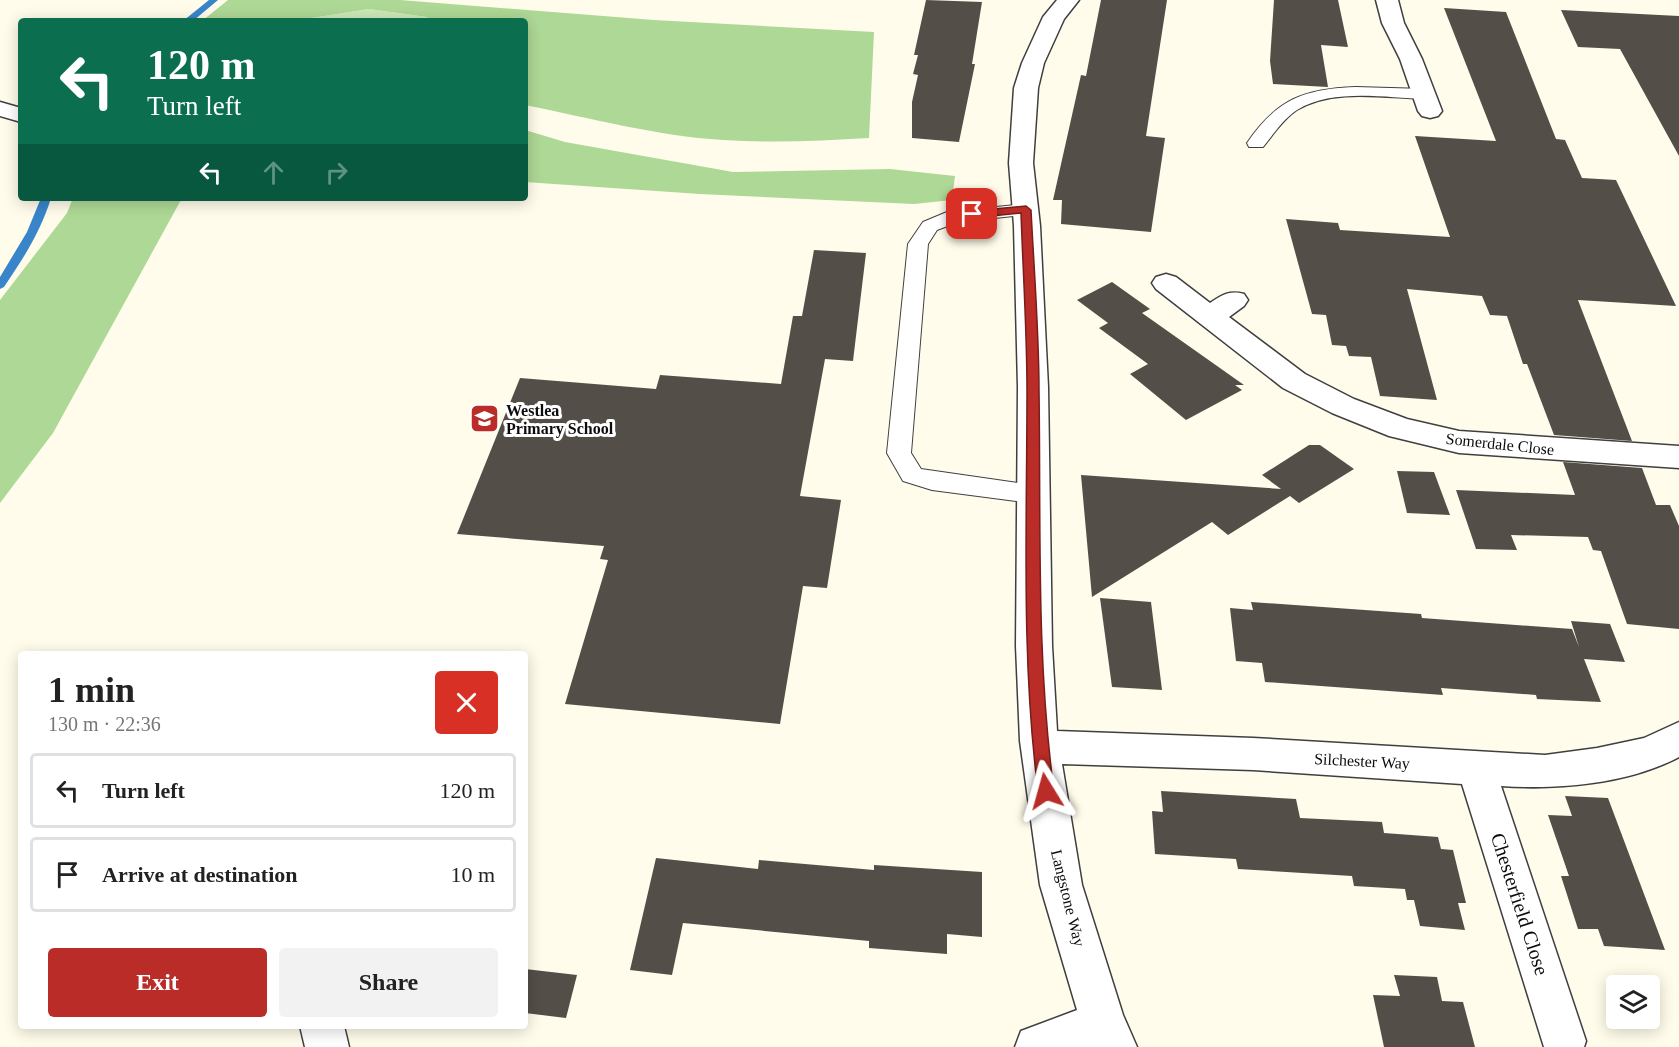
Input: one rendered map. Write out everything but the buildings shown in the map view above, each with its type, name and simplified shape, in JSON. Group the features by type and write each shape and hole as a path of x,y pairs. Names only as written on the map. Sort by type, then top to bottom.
{"street":[{"name":"Langstone Way","path":"1068,0 1054,17 1033,63 1026,88 1021,163 1026,210 1033,387 1034,646 1040,747 1061,885 1109,1034"},
{"path":"1387,0 1393,23 1428,102"},
{"path":"0,110 18,114"},
{"name":"Somerdale Close","path":"1166,283 1294,381 1343,406 1400,428 1459,442 1615,454 1679,456"},
{"path":"1209,317 1234,300"},
{"name":"Silchester Way","path":"1040,747 1253,754 1545,772 1597,765 1651,753 1679,738"},
{"name":"Chesterfield Close","path":"1476,768 1564,1041"},
{"path":"323,1029 327,1047"},
{"path":"1037,1047 1109,1034"}],"lane":[{"path":"1256,143 1289,107 1315,96 1338,94 1428,102"},
{"path":"1026,210 954,216 930,226 918,244 899,453 912,475 932,481 1032,494"}],"green space":[{"path":"228,0 400,0 654,20 874,32 869,138 741,141 698,138 648,131 528,106 528,18 428,18 369,9 312,18 206,18"},
{"path":"369,9 428,18 312,18"},
{"path":"528,131 565,142 733,172 890,169 955,176 952,200 914,204 700,194 528,182"},
{"path":"72,201 180,201 53,433 0,503 0,300 67,213"}],"waterway":[{"path":"191,18 214,0"},
{"path":"0,285 27,243 45,201"}],"place":[{"name":"Westlea Primary School","path":"485,419"}],"route":[{"path":"972,214 1026,210 1033,387 1034,646 1039,741 1046,791"}]}
